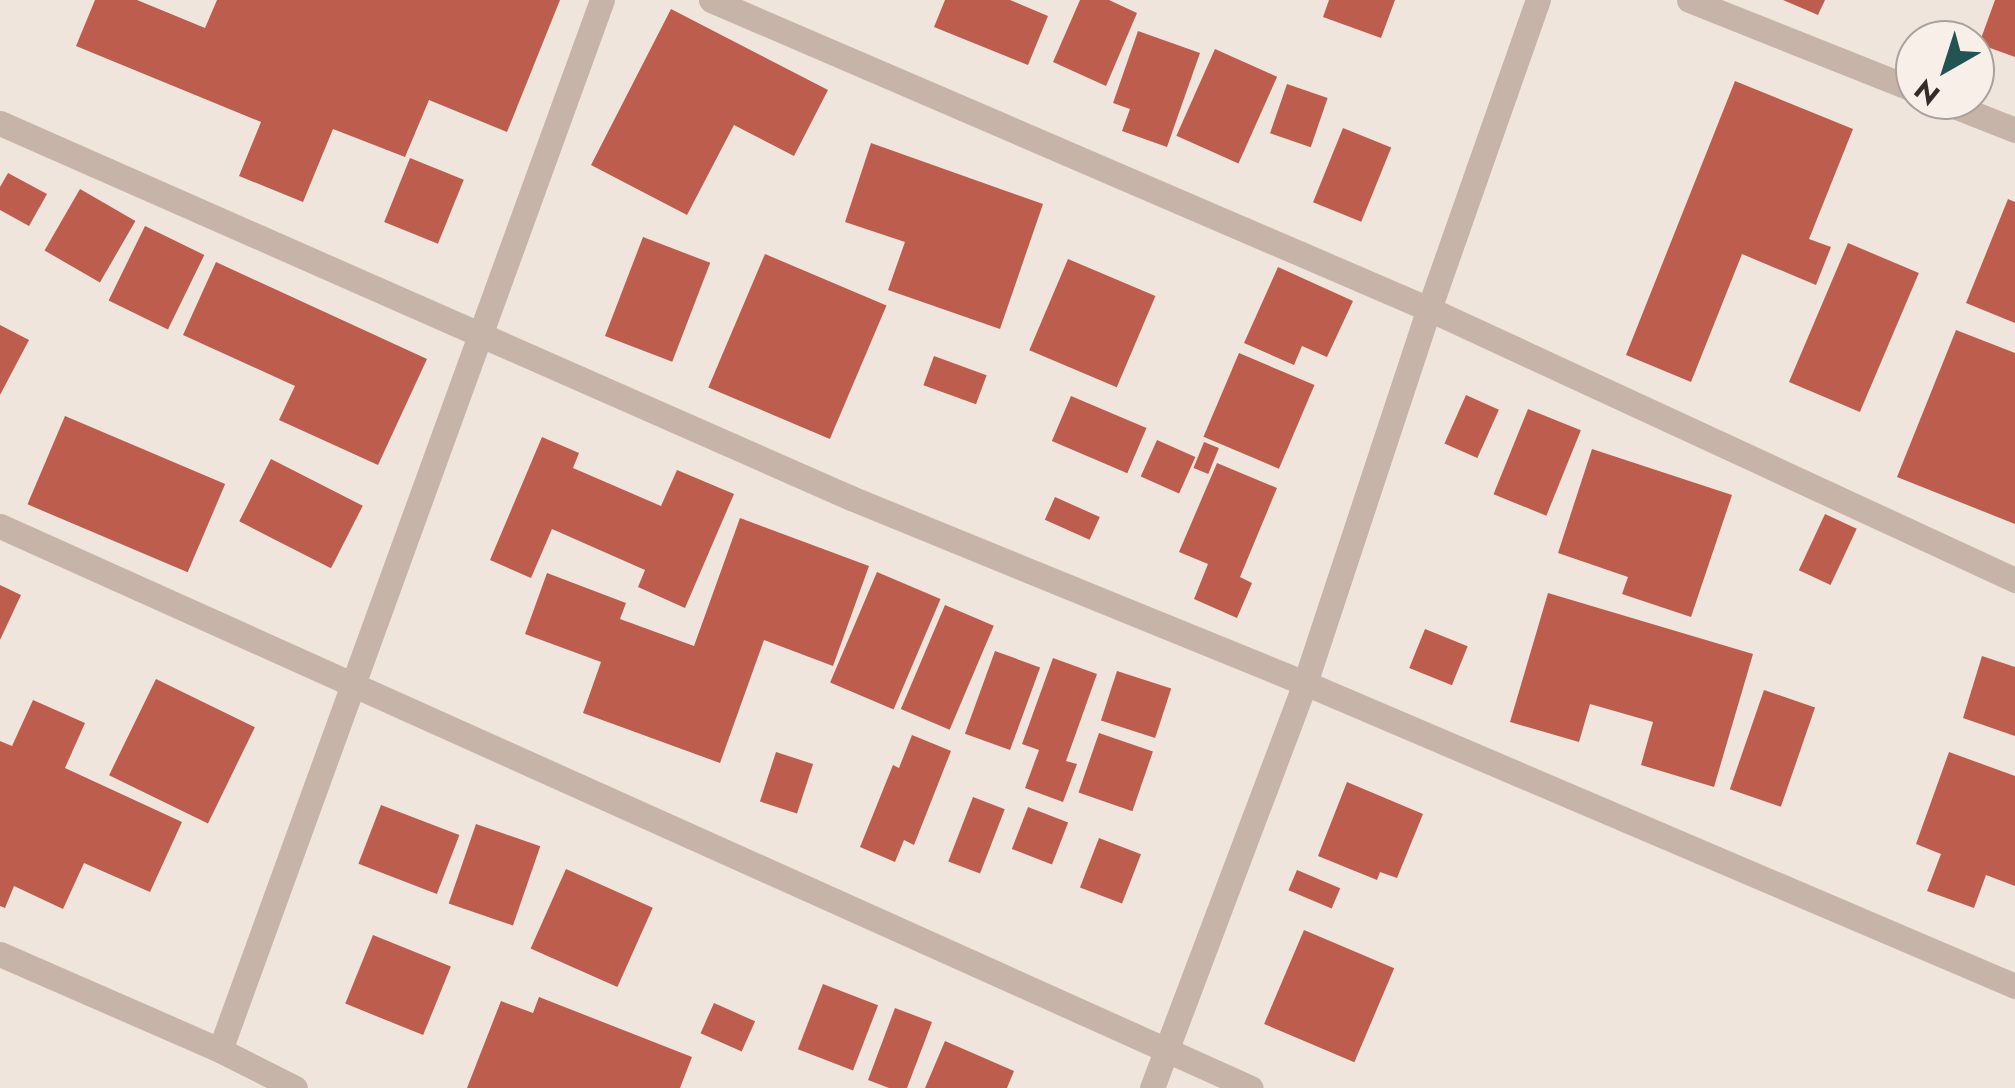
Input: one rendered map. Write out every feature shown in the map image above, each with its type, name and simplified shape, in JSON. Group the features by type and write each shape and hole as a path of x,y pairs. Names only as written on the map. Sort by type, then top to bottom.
{"street":[{"path":"220,1050 602,0"},
{"path":"711,0 1428,309 2015,580"},
{"path":"1152,1088 1305,683 1428,309 1538,0"},
{"path":"1689,0 1895,82"},
{"path":"1990,120 2015,130"},
{"path":"0,123 851,498 1305,683 2015,986"},
{"path":"0,526 1164,1053 1251,1088"},
{"path":"0,954 220,1050 295,1088"}],"building":[{"path":"95,0 137,0 205,28 217,0 560,0 507,132 429,100 405,157 333,129 303,202 239,176 261,122 76,46"},
{"path":"945,0 1010,0 1048,16 1028,65 934,27"},
{"path":"1080,0 1109,0 1137,13 1106,86 1053,62"},
{"path":"1329,0 1395,0 1381,38 1323,17"},
{"path":"1783,0 1825,0 1818,15"},
{"path":"1995,0 2015,0 2015,57 1995,50 1995,20 1988,20"},
{"path":"671,9 828,90 794,156 734,125 687,215 591,165"},
{"path":"1138,31 1200,53 1167,147 1122,131 1130,109 1113,103"},
{"path":"1215,49 1277,77 1238,163 1176,136"},
{"path":"1735,81 1853,129 1809,239 1831,247 1816,285 1742,254 1691,382 1626,355"},
{"path":"1287,84 1328,98 1311,147 1270,133"},
{"path":"1343,128 1391,147 1361,222 1313,202"},
{"path":"871,143 1043,204 1000,329 888,290 905,242 845,222"},
{"path":"410,158 464,180 438,244 384,222"},
{"path":"8,173 47,194 29,226 0,210 0,187"},
{"path":"80,189 135,221 100,282 45,250"},
{"path":"2008,199 2015,202 2015,323 1966,303"},
{"path":"145,226 204,255 168,330 109,301"},
{"path":"643,237 710,263 672,362 605,336"},
{"path":"1848,243 1919,273 1860,412 1789,382"},
{"path":"765,254 887,306 830,439 708,387"},
{"path":"1068,259 1155,296 1117,387 1029,350"},
{"path":"216,262 427,359 378,465 279,420 295,386 183,335"},
{"path":"1278,267 1353,301 1327,357 1302,346 1294,365 1244,343"},
{"path":"0,325 29,340 0,395"},
{"path":"1956,330 2015,353 2015,524 1897,477"},
{"path":"1239,353 1314,385 1279,469 1203,437"},
{"path":"934,356 987,375 976,404 923,385"},
{"path":"1466,395 1499,410 1477,458 1444,443"},
{"path":"1071,396 1146,428 1127,473 1052,441"},
{"path":"1528,409 1581,430 1546,516 1494,494"},
{"path":"65,416 225,484 188,572 27,504"},
{"path":"542,437 579,453 573,468 661,506 677,470 734,494 685,608 638,587 645,570 552,529 531,578 490,560"},
{"path":"1157,440 1195,457 1179,494 1141,477"},
{"path":"1204,442 1219,448 1208,474 1194,468"},
{"path":"1592,449 1732,495 1691,617 1622,594 1628,577 1558,553"},
{"path":"271,459 363,506 331,568 239,521"},
{"path":"1217,463 1277,488 1240,577 1252,583 1237,618 1194,599 1208,564 1179,552"},
{"path":"1055,497 1100,517 1090,540 1045,520"},
{"path":"1825,514 1857,529 1831,585 1799,570"},
{"path":"740,518 869,566 833,666 764,640 720,763 583,713 601,662 525,634 547,573 626,603 620,619 694,646"},
{"path":"877,572 941,599 894,709 830,682"},
{"path":"0,585 21,595 0,640"},
{"path":"1548,593 1753,654 1714,787 1641,765 1653,722 1590,704 1579,742 1510,722"},
{"path":"945,605 994,626 950,730 901,709"},
{"path":"1425,629 1468,646 1452,685 1409,668"},
{"path":"995,651 1040,667 1010,750 965,734"},
{"path":"1982,656 2015,667 2015,736 1963,718"},
{"path":"1053,658 1097,674 1066,761 1077,764 1063,802 1025,788 1039,750 1022,744"},
{"path":"1117,671 1171,689 1155,738 1101,720"},
{"path":"156,679 255,727 208,823 109,775"},
{"path":"1764,690 1815,708 1781,807 1730,789"},
{"path":"33,700 85,723 65,768 182,822 150,892 84,863 63,909 14,886 5,908 0,906 0,741 12,746"},
{"path":"1099,733 1153,752 1132,811 1078,793"},
{"path":"912,735 951,751 914,845 904,840 895,862 860,847 893,765 899,768"},
{"path":"776,752 813,764 797,814 760,801"},
{"path":"1949,752 2015,776 2015,886 1986,875 1974,908 1927,891 1941,854 1916,844"},
{"path":"1347,782 1423,814 1397,878 1380,872 1377,880 1318,856"},
{"path":"973,797 1005,809 980,874 948,861"},
{"path":"381,805 459,835 437,894 358,864"},
{"path":"1028,807 1068,822 1052,864 1012,849"},
{"path":"476,824 540,846 513,926 449,903"},
{"path":"1099,838 1141,854 1122,904 1080,887"},
{"path":"566,869 653,908 617,987 531,948"},
{"path":"1297,870 1340,888 1332,909 1288,890"},
{"path":"1304,930 1394,968 1354,1062 1264,1024"},
{"path":"373,935 451,966 423,1035 345,1004"},
{"path":"823,984 878,1005 853,1070 798,1049"},
{"path":"539,997 692,1057 680,1088 467,1088 501,1001 533,1013"},
{"path":"714,1003 755,1021 742,1051 701,1033"},
{"path":"895,1008 932,1022 907,1088 889,1088 868,1080"},
{"path":"945,1041 1014,1071 1007,1088 925,1088"}]}
